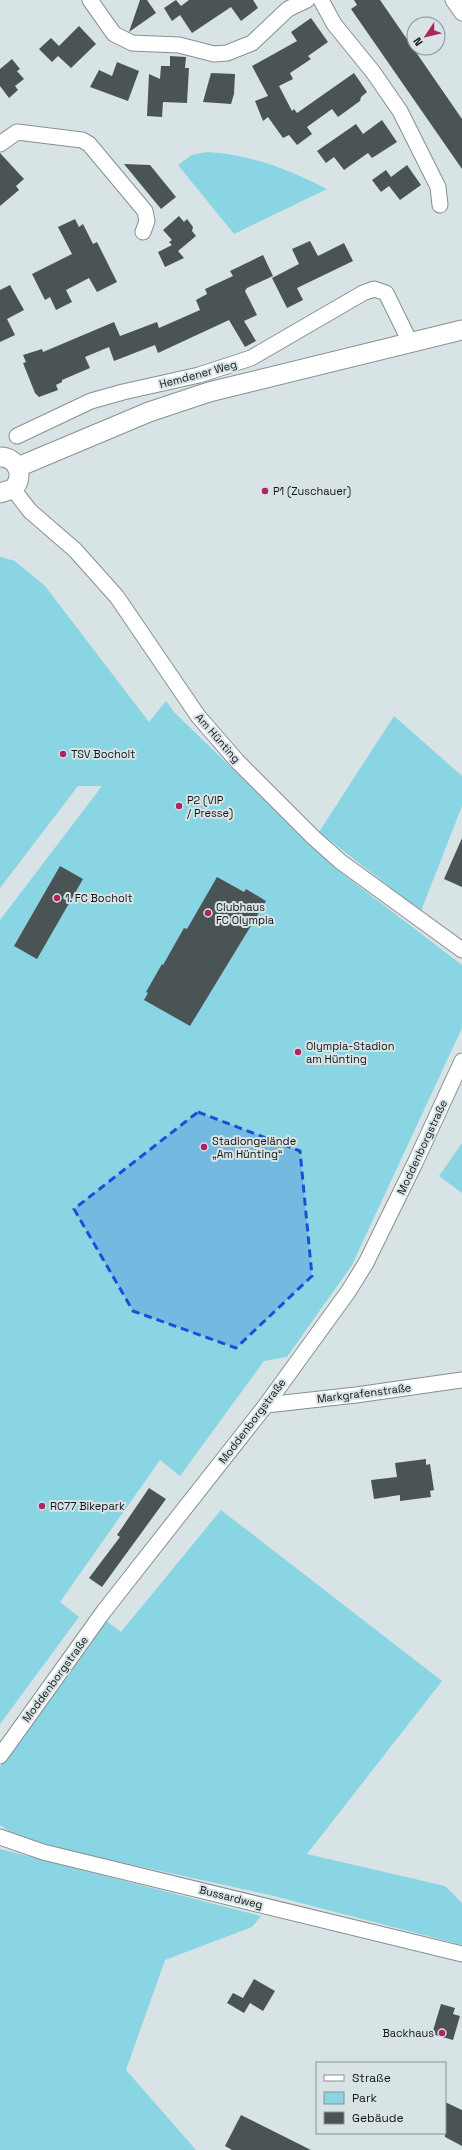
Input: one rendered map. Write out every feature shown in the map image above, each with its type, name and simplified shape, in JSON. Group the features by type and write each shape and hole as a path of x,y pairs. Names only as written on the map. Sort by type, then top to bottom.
{"street":[{"path":"96,2 114,34 132,43 179,45 214,54 227,53 252,43 288,9 308,0"},
{"path":"321,0 334,24 373,72 400,111 438,187 440,205"},
{"path":"453,0 462,13"},
{"path":"0,144 17,132 75,137 89,144 144,211 147,221 143,232"},
{"name":"Hemdener Weg","path":"17,436 90,401 212,372 251,358 363,293 374,289 386,293 410,342"},
{"name":"Hemdener Weg","path":"18,467 149,412 210,392 462,330"},
{"path":"0,457 11,460 18,467 19,477 6,491"},
{"name":"Am Hünting","path":"6,491 75,550 117,597 190,706 237,761 314,838 336,857 462,950"},
{"name":"Moddenborgstraße","path":"0,1756 104,1611 266,1405 348,1292 366,1263 415,1163 462,1061"},
{"name":"Markgrafenstraße","path":"266,1405 356,1395 462,1380"},
{"name":"Bussardweg","path":"0,1837 43,1852 462,1954"}],"highlighted area":[{"path":"198,1112 300,1151 312,1276 236,1348 133,1311 74,1209"}],"green space":[{"path":"207,152 239,156 269,164 298,175 327,189 234,234 178,165 192,155"},
{"name":"Stadiongelände „Am Hünting“","path":"0,557 15,561 45,586 149,722 166,701 175,713 335,868 462,965 462,1028 352,1265 287,1357 264,1361 180,1476 160,1460 60,1602 79,1617 0,1724 0,920 102,786 78,786 0,888"},
{"path":"394,716 462,776 462,806 421,911 319,832"},
{"path":"462,1143 462,1193 439,1176"},
{"path":"221,1510 442,1681 307,1854 445,1886 462,1903 462,1945 274,1896 43,1845 12,1833 0,1825 0,1767 105,1620 121,1632"},
{"path":"0,1849 261,1916 252,1927 165,1960 126,2070 196,2150 0,2150"}],"building":[{"path":"140,0 147,0 156,13 129,32"},
{"path":"176,0 181,6 189,0 253,0 258,8 241,21 231,7 192,33 180,15 172,21 164,8"},
{"path":"354,0 380,0 406,38 406,56 419,56 462,119 462,169 351,9 357,5"},
{"path":"311,18 328,42 308,56 311,59 290,73 293,79 279,86 292,111 294,109 297,113 354,73 367,92 361,97 360,101 338,117 332,109 307,127 312,134 297,145 289,135 283,138 268,117 263,121 255,101 268,96 252,66 297,41 291,32"},
{"path":"79,26 96,44 71,68 58,56 52,62 39,49 51,38 59,46"},
{"path":"170,56 186,57 185,68 189,68 187,103 163,102 162,117 147,116 149,74 160,79 161,66 170,66"},
{"path":"12,59 20,69 17,71 24,79 15,86 18,90 9,98 0,86 0,69"},
{"path":"117,62 139,71 128,101 90,87 99,70 112,76"},
{"path":"211,73 235,74 234,94 231,104 203,102"},
{"path":"382,120 397,142 372,158 368,153 344,170 334,157 326,163 317,151 356,124 363,134"},
{"path":"0,153 24,179 16,186 19,190 0,206"},
{"path":"124,164 150,165 176,197 161,209"},
{"path":"407,165 421,185 400,200 389,186 381,192 372,180 386,170 391,177"},
{"path":"179,216 184,222 187,219 193,227 192,231 196,236 178,251 184,258 165,267 158,252 172,245 169,242 172,240 163,230"},
{"path":"75,219 79,227 83,224 93,244 97,242 117,282 97,292 89,278 66,290 72,302 56,310 50,297 45,300 32,274 72,254 58,227"},
{"path":"310,241 318,256 344,243 353,261 297,288 303,300 287,308 272,278 299,264 292,249"},
{"path":"263,255 273,276 247,288 245,291 257,315 244,321 256,341 245,347 229,320 158,353 155,345 114,361 109,347 85,357 90,368 62,380 62,382 56,385 58,390 39,397 35,393 23,363 26,362 23,355 42,349 43,352 114,322 120,336 157,322 159,328 200,310 196,300 207,294 205,289 233,276 230,271"},
{"path":"10,285 24,310 7,319 15,335 0,342 0,290"},
{"path":"462,838 462,887 444,879"},
{"name":"1. FC Bocholt","path":"60,866 83,879 37,959 14,946"},
{"path":"217,877 244,892 246,889 266,901 190,1026 144,1000 148,993 146,992 162,964 163,965 184,928 187,929"},
{"path":"426,1459 426,1465 430,1464 434,1490 430,1491 431,1497 400,1501 400,1495 374,1499 371,1480 397,1477 395,1463"},
{"path":"149,1488 166,1499 102,1587 89,1578 120,1537 117,1535"},
{"path":"254,1979 275,1991 263,2011 250,2003 244,2013 227,2003 233,1993 243,1998"},
{"path":"441,2004 455,2008 453,2014 460,2016 453,2040 432,2034"},
{"path":"446,2102 462,2110 462,2146 445,2137"},
{"path":"241,2115 311,2150 232,2150 225,2146"}],"place":[{"name":"P1 (Zuschauer)","path":"265,491"},
{"name":"TSV Bocholt","path":"63,754"},
{"name":"P2 (VIP / Presse)","path":"179,806"},
{"name":"1. FC Bocholt","path":"57,898"},
{"name":"Clubhaus FC Olympia","path":"208,913"},
{"name":"Olympia-Stadion am Hünting","path":"298,1052"},
{"name":"Stadiongelände „Am Hünting“","path":"204,1147"},
{"name":"RC77 Bikepark","path":"42,1506"},
{"name":"Backhaus","path":"442,2033"}]}
